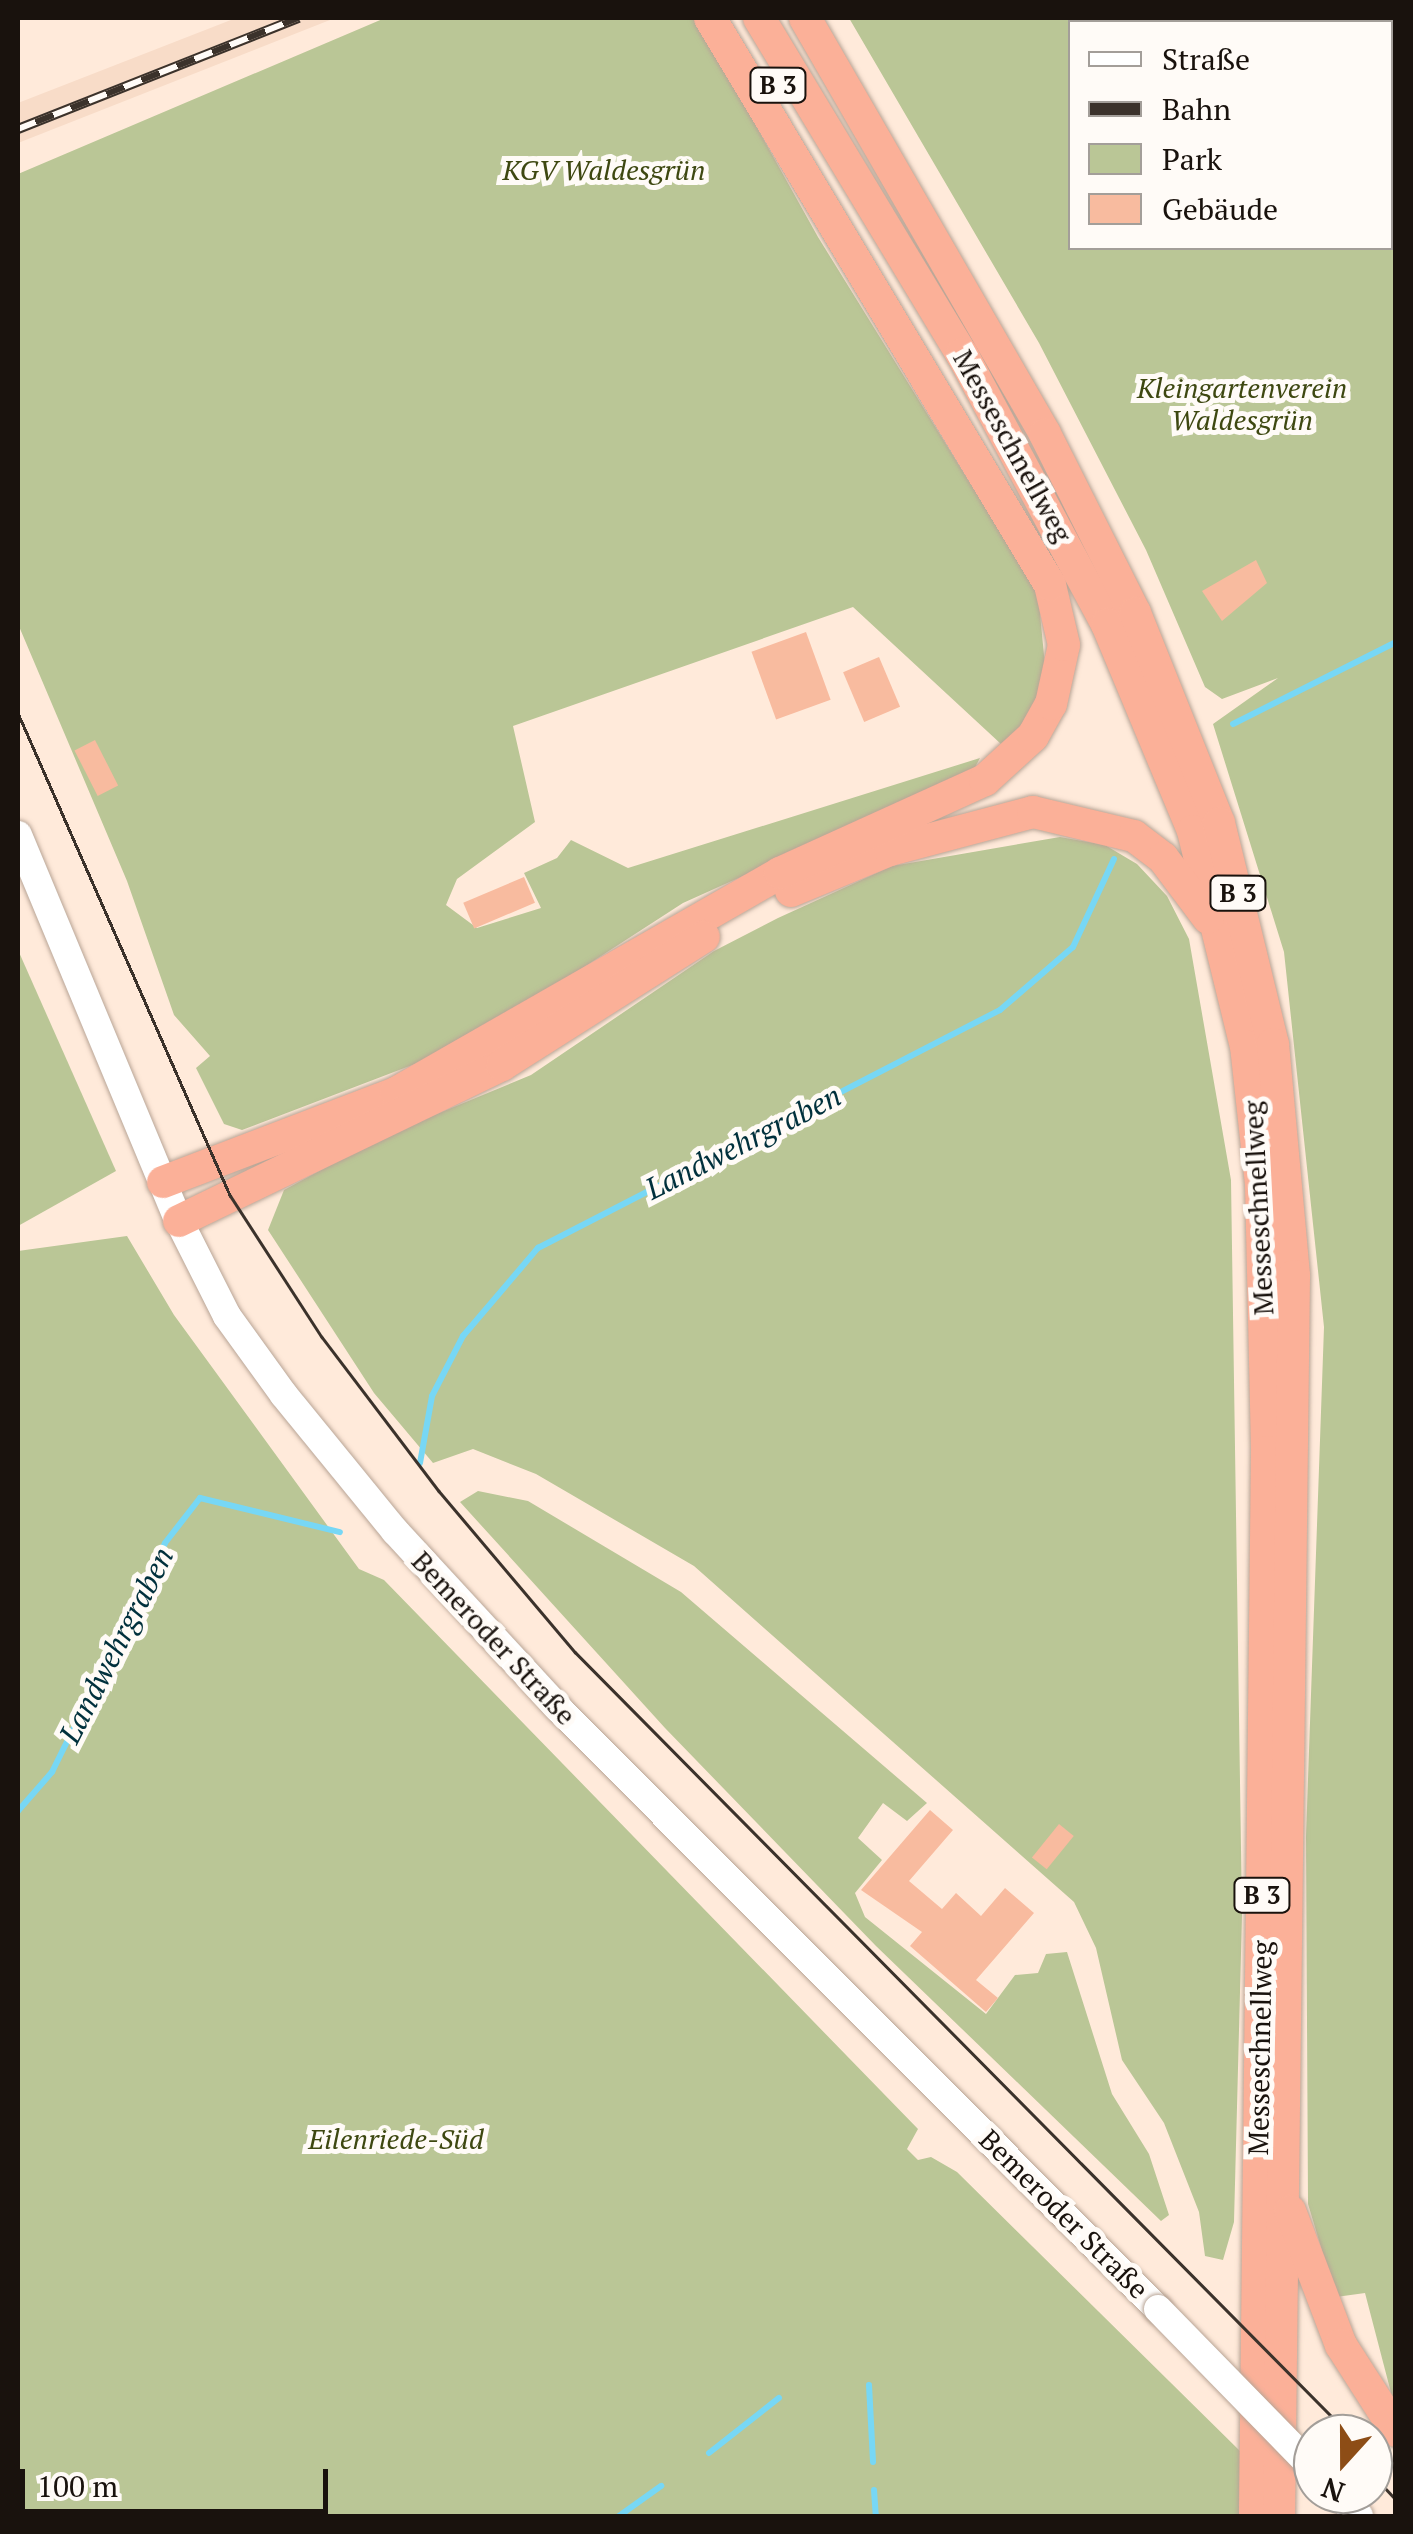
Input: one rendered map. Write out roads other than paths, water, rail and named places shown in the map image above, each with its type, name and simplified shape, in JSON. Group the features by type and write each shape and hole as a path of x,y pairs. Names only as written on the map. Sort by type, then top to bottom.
{"highway":[{"path":"163,1182 396,1093 780,872 985,780 1033,736 1051,704 1064,645 1050,585 710,18"},
{"name":"B 3","path":"733,18 777,84 834,144"},
{"name":"Messeschnellweg","path":"759,18 1004,428 1107,624 1158,734 1226,947 1246,1046 1264,1274 1255,2516"},
{"name":"Messeschnellweg","path":"805,18 1008,367 1136,613 1214,807 1252,944 1274,1044 1294,1276 1279,2516"},
{"path":"179,1222 502,1065 586,1019 679,952 805,884 960,828 1033,812 1134,836 1192,892 1226,947"},
{"path":"1282,2192 1341,2345 1396,2431"}],"main road":[{"name":"Bemeroder Straße","path":"18,835 179,1222 226,1316 395,1530 648,1802 1293,2447"}],"waterway":[{"name":"Landwehrgraben","path":"1233,724 1396,642"},
{"name":"Landwehrgraben","path":"420,1463 432,1396 463,1336 538,1248 1000,1010 1073,947 1114,859"},
{"name":"Landwehrgraben","path":"18,1811 52,1772 165,1543 200,1498 340,1532"},
{"path":"869,2385 873,2462"},
{"path":"709,2453 779,2398"},
{"path":"619,2516 661,2486"},
{"path":"874,2490 876,2516"}],"tram line":[{"path":"18,713 230,1195 322,1337 439,1491 575,1652 1329,2414"},
{"path":"1393,2497 1396,2500"}],"railway":[{"path":"18,129 299,18"}],"park label":[{"name":"KGV Waldesgrün","path":"604,170"},
{"name":"Kleingartenverein Waldesgrün","path":"1242,404"},
{"name":"Eilenriede-Süd","path":"396,2139"}]}
